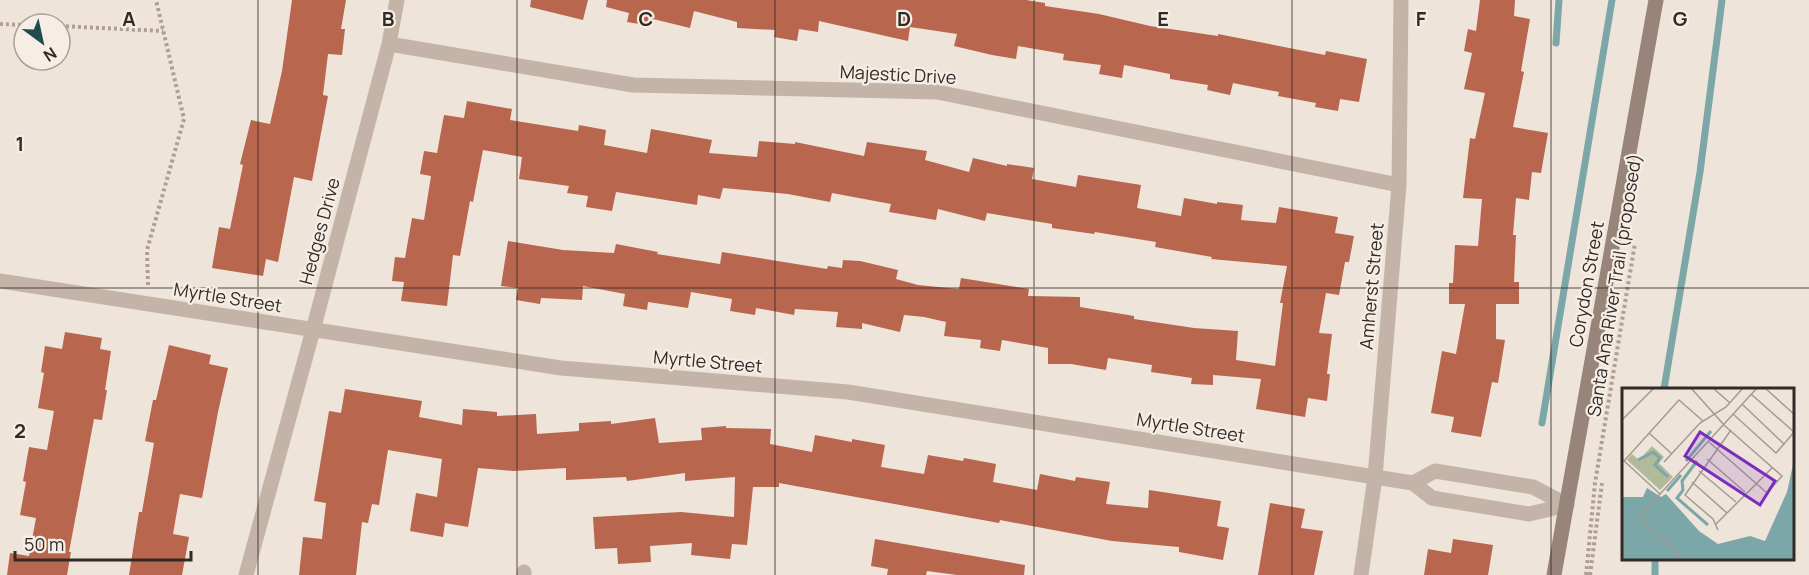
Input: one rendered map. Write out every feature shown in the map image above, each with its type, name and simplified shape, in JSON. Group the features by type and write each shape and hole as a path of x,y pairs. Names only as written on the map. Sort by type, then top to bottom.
{"main road":[{"name":"Corydon Street","path":"1554,575 1656,0"}],"street":[{"name":"Hedges Drive","path":"246,575 389,44 397,0"},
{"name":"Amherst Street","path":"1361,575 1375,477 1399,185 1401,0"},
{"name":"Majestic Drive","path":"389,44 633,85 937,92 1399,185"},
{"name":"Myrtle Street","path":"0,280 561,368 848,392 1413,483 1432,498 1529,514 1566,505"},
{"path":"1413,483 1435,471 1533,487 1566,505"}],"path":[{"path":"148,304 147,250 184,119 156,0"},
{"path":"72,27 163,31"},
{"name":"Santa Ana River Trail (proposed)","path":"1588,575 1595,483 1636,236"},
{"path":"1588,575 1602,483"}],"building":[{"path":"292,0 346,0 341,29 345,29 342,55 328,54 323,95 328,96 312,181 294,177 278,262 266,259 263,276 212,268 219,227 230,229 243,165 240,164 251,120 270,124 282,71"},
{"path":"531,0 588,0 583,20 530,7"},
{"path":"607,0 1026,0 1045,3 1045,6 1099,14 1150,26 1218,36 1218,34 1325,55 1326,51 1367,59 1359,102 1340,99 1338,111 1315,107 1316,103 1278,96 1279,92 1233,83 1230,95 1207,90 1208,85 1170,79 1170,74 1124,65 1122,78 1099,74 1101,65 1063,60 1064,54 1018,46 1016,59 992,55 954,46 957,34 910,27 908,41 819,21 818,32 799,29 797,41 774,37 775,30 737,28 737,22 694,11 690,28 653,19 652,26 627,22 629,13 606,7"},
{"path":"1480,0 1515,0 1514,16 1530,19 1521,71 1524,72 1513,127 1548,133 1541,173 1532,172 1529,200 1516,198 1513,235 1516,235 1514,282 1519,282 1519,304 1496,304 1496,339 1505,340 1498,383 1492,382 1481,437 1451,432 1454,417 1431,413 1442,351 1456,354 1465,304 1449,304 1449,283 1453,283 1455,245 1478,246 1482,199 1463,198 1470,138 1475,139 1485,93 1464,89 1472,53 1464,51 1468,29 1476,31"},
{"path":"467,101 512,109 510,120 578,131 579,125 606,130 604,145 647,153 651,129 712,140 709,153 757,157 759,141 795,144 795,142 864,156 867,142 927,151 925,160 969,172 973,158 1007,166 1007,164 1034,168 1032,179 1076,187 1078,175 1141,185 1137,208 1181,216 1184,198 1217,204 1217,202 1243,205 1241,220 1276,223 1279,207 1338,217 1335,233 1354,236 1349,262 1345,262 1339,295 1326,293 1319,333 1332,334 1327,374 1330,374 1327,401 1308,398 1305,417 1256,409 1261,379 1213,375 1213,385 1191,384 1192,378 1151,372 1152,365 1108,358 1106,370 1071,364 1048,364 1048,348 1002,340 1000,351 980,348 981,340 944,336 946,322 924,317 904,315 900,332 862,323 862,329 836,327 838,312 795,309 794,315 756,308 755,315 730,311 732,299 691,292 688,308 648,302 647,310 623,306 625,294 583,286 582,300 541,298 540,304 516,300 518,288 501,286 508,241 563,250 614,253 616,244 658,252 657,254 720,264 722,252 827,269 828,266 842,268 843,260 860,261 898,270 896,279 918,285 959,289 961,278 1029,289 1028,296 1080,297 1080,307 1134,316 1134,319 1194,328 1238,331 1236,360 1275,366 1283,303 1280,303 1287,266 1211,259 1212,257 1155,247 1156,242 1052,228 1052,224 987,213 985,221 938,209 936,220 889,212 891,204 832,193 830,202 788,194 723,188 720,199 698,195 697,205 616,192 612,211 586,207 588,196 567,193 569,186 519,179 522,157 483,150 473,202 470,201 460,256 453,255 447,306 401,301 404,282 392,281 395,257 405,258 412,218 424,220 431,176 420,174 424,151 437,153 444,115 464,118"},
{"path":"65,332 102,338 100,349 111,351 102,420 94,419 69,552 71,552 67,575 7,575 10,553 29,556 36,518 20,515 26,482 23,481 29,447 47,450 54,411 38,408 44,373 41,372 45,346 62,349"},
{"path":"169,345 211,355 209,364 228,368 202,498 180,494 173,534 189,537 182,575 129,575 139,512 142,512 154,443 145,441 153,400 156,400"},
{"path":"345,389 422,401 419,417 462,425 463,409 497,412 497,416 536,414 537,434 579,431 579,423 611,421 611,424 655,418 659,443 702,440 701,428 726,426 726,428 771,429 770,444 812,452 815,435 852,442 852,439 885,445 881,467 924,474 928,455 963,461 964,458 996,464 993,482 1037,490 1040,474 1075,481 1076,477 1110,482 1106,504 1148,508 1149,490 1221,501 1217,526 1229,528 1223,560 1179,552 1179,547 1112,541 1000,520 999,523 779,483 779,487 753,487 747,545 732,544 730,559 691,555 692,543 650,546 651,562 618,564 617,548 595,549 593,517 681,512 734,517 735,477 685,481 685,473 627,481 626,477 566,480 566,468 513,471 478,468 468,527 445,523 443,537 410,531 416,493 437,497 442,459 388,450 379,505 372,504 368,523 362,522 356,575 299,575 303,537 322,539 326,503 314,501 329,411 341,413"},
{"path":"1270,503 1305,509 1301,528 1323,531 1314,575 1258,575"},
{"path":"875,539 1025,565 1024,575 957,575 927,571 926,575 887,575 888,569 871,566"},
{"path":"1453,539 1493,545 1488,575 1424,575 1428,549 1451,553"}],"waterway":[{"path":"1556,43 1559,0"},
{"path":"1542,423 1612,0"},
{"path":"1664,388 1700,172 1722,0"},
{"path":"1655,560 1655,575"}]}
